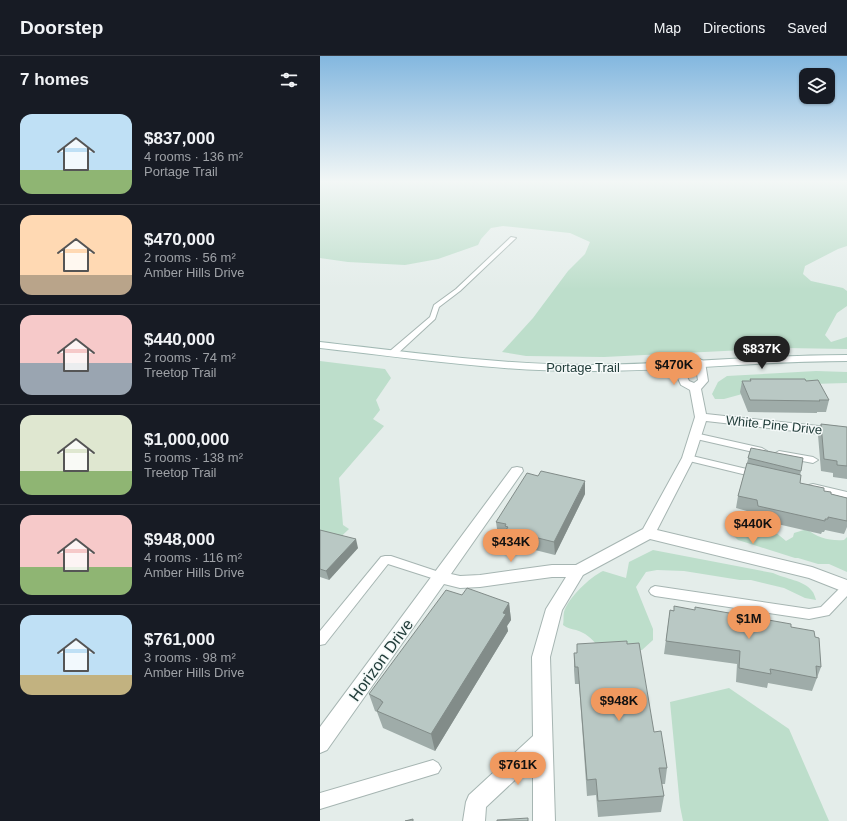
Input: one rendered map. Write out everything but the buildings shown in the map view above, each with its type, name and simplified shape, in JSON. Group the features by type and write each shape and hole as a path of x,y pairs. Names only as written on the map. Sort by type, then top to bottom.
{"street":[{"name":"Portage Trail","path":"320,345 548,367 623,367 759,359 847,358"},
{"path":"695,388 703,381 700,362"},
{"path":"441,577 460,582 480,581 552,571 578,571 648,533 688,458 701,418 695,388 685,382 676,363"},
{"name":"White Pine Drive","path":"701,418 847,433"},
{"name":"Horizon Drive","path":"320,743 517,470"},
{"path":"648,533 812,573 847,587"},
{"path":"544,821 541,657 554,609 578,571"},
{"path":"474,821 476,802 542,741"}],"lane":[{"path":"393,353 432,318 436,306 458,290 513,238"},
{"path":"695,436 754,450 813,460"},
{"path":"688,458 765,476"},
{"path":"803,485 847,495"},
{"path":"320,640 385,560 391,560 441,577"},
{"path":"655,591 809,614 825,611 847,587"},
{"path":"320,801 433,768"}],"green space":[{"path":"320,218 847,218 847,246 805,266 803,274 811,281 843,288 847,291 847,306 837,313 825,335 831,342 847,337 847,349 785,348 604,357 526,356 502,352 533,318 568,271 585,254 590,242 570,233 503,226 491,228 481,239 478,245 438,259 405,265 348,262 320,258"},
{"path":"320,361 385,369 391,378 376,400 380,410 373,419 384,426 339,478 343,525 349,529 332,545 320,541"},
{"path":"816,371 847,372 847,383 775,385 724,399 715,399 712,394 718,382 727,376"},
{"path":"733,516 753,519 761,528 774,531 786,541 793,537 794,533 807,529 819,537 834,540 844,540 847,537 847,572 829,564 818,564 795,558 738,540 733,535 731,518"},
{"path":"653,550 773,573 809,587 816,600 805,598 784,588 751,580 740,580 684,571 657,570 646,572 636,587 653,629 653,640 642,650 598,646 586,634 563,625 566,606 586,583 603,571 626,578 629,562"},
{"path":"729,688 789,729 829,821 683,821 680,806 670,702"}]}
